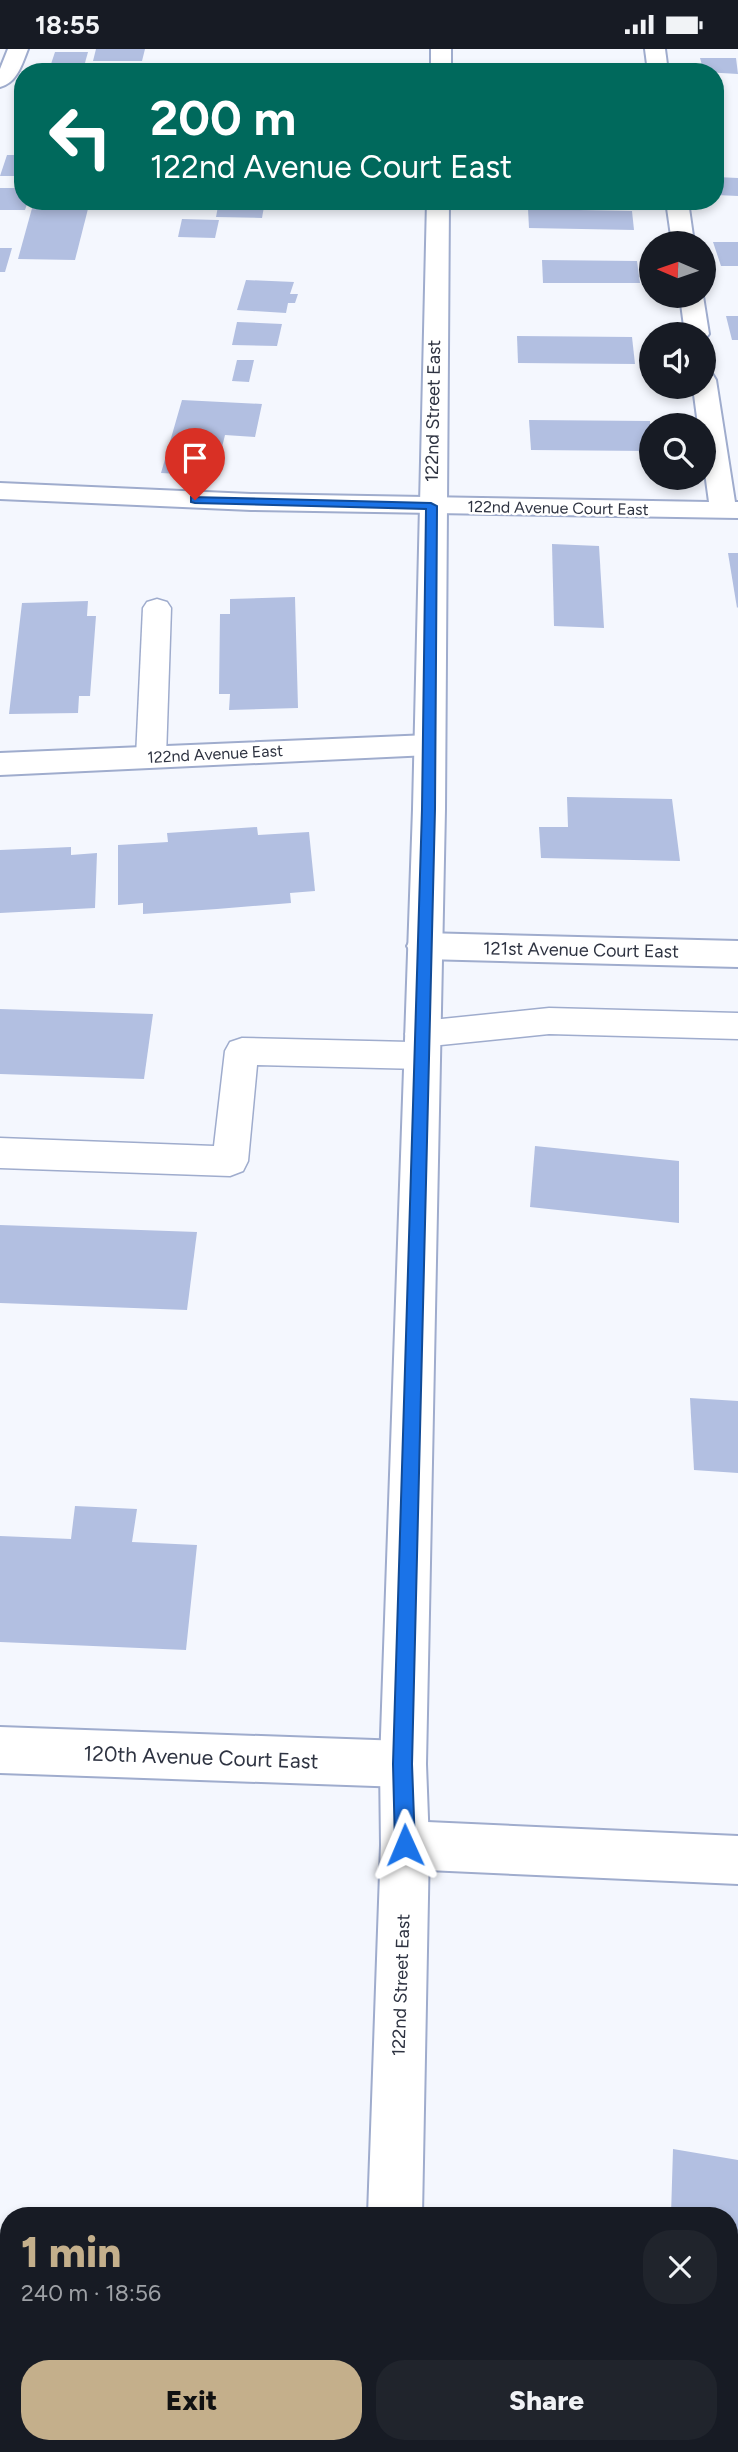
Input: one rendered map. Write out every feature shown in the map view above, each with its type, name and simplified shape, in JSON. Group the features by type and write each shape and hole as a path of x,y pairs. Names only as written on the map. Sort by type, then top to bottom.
{"street":[{"path":"0,82 11,68 18,49"},
{"name":"122nd Street East","path":"395,2207 405,1845 403,1764 429,745 438,210"},
{"path":"678,210 682,231"},
{"path":"708,399 730,510"},
{"name":"122nd Avenue Court East","path":"0,491 251,502 730,510"},
{"name":"122nd Avenue East","path":"0,764 429,745"},
{"name":"121st Avenue Court East","path":"424,946 738,954"},
{"name":"120th Avenue Court East","path":"0,1750 403,1764"},
{"path":"405,1845 738,1860"}],"lane":[{"path":"151,757 156,608"},
{"path":"0,1153 230,1161 242,1051 421,1045 549,1021 738,1026"}],"building":[{"path":"96,49 145,49 142,61 93,61"},
{"path":"55,52 88,52 85,63 51,63"},
{"path":"700,58 736,58 738,74 724,73 724,63 701,63"},
{"path":"7,155 14,155 14,176 0,176"},
{"path":"724,177 738,178 738,196 724,195"},
{"path":"0,188 14,188 14,210 0,210"},
{"path":"32,210 88,210 75,260 18,259"},
{"path":"217,210 263,210 262,218 216,217"},
{"path":"528,210 580,210 632,211 634,230 529,228"},
{"path":"182,219 219,220 215,238 178,237"},
{"path":"716,242 738,242 738,266 721,266"},
{"path":"0,248 12,248 5,272 0,272"},
{"path":"542,260 637,261 639,283 543,283"},
{"path":"246,280 294,282 290,294 298,294 295,303 288,303 286,313 237,310"},
{"path":"726,316 738,316 738,340 732,340"},
{"path":"237,322 282,324 277,346 232,345"},
{"path":"517,336 632,337 635,364 518,363"},
{"path":"237,360 254,360 249,382 232,381"},
{"path":"182,400 262,404 255,437 225,435 215,476 161,473"},
{"path":"529,420 639,421 639,451 531,450"},
{"path":"552,544 599,546 604,628 554,626"},
{"path":"728,553 738,553 737,608"},
{"path":"295,597 298,708 229,710 230,694 219,694 220,614 230,614 230,599"},
{"path":"88,601 87,616 96,616 90,696 79,696 78,713 9,714 22,603"},
{"path":"567,797 672,799 680,861 541,858 539,827 568,827"},
{"path":"257,827 258,835 309,832 315,891 290,893 291,903 217,909 143,914 143,903 118,905 118,845 168,842 167,833"},
{"path":"71,847 71,855 97,853 95,908 0,913 0,850"},
{"path":"0,1009 153,1014 144,1079 0,1074"},
{"path":"535,1146 679,1161 679,1223 530,1207"},
{"path":"0,1225 197,1232 187,1310 0,1303"},
{"path":"690,1398 738,1401 738,1473 694,1470"},
{"path":"75,1506 137,1509 132,1542 197,1545 186,1650 0,1642 0,1536 71,1539"},
{"path":"673,2149 738,2160 738,2207 671,2207"}],"route":[{"path":"195,500 431,506 429,809 403,1764 405,1845"}]}
